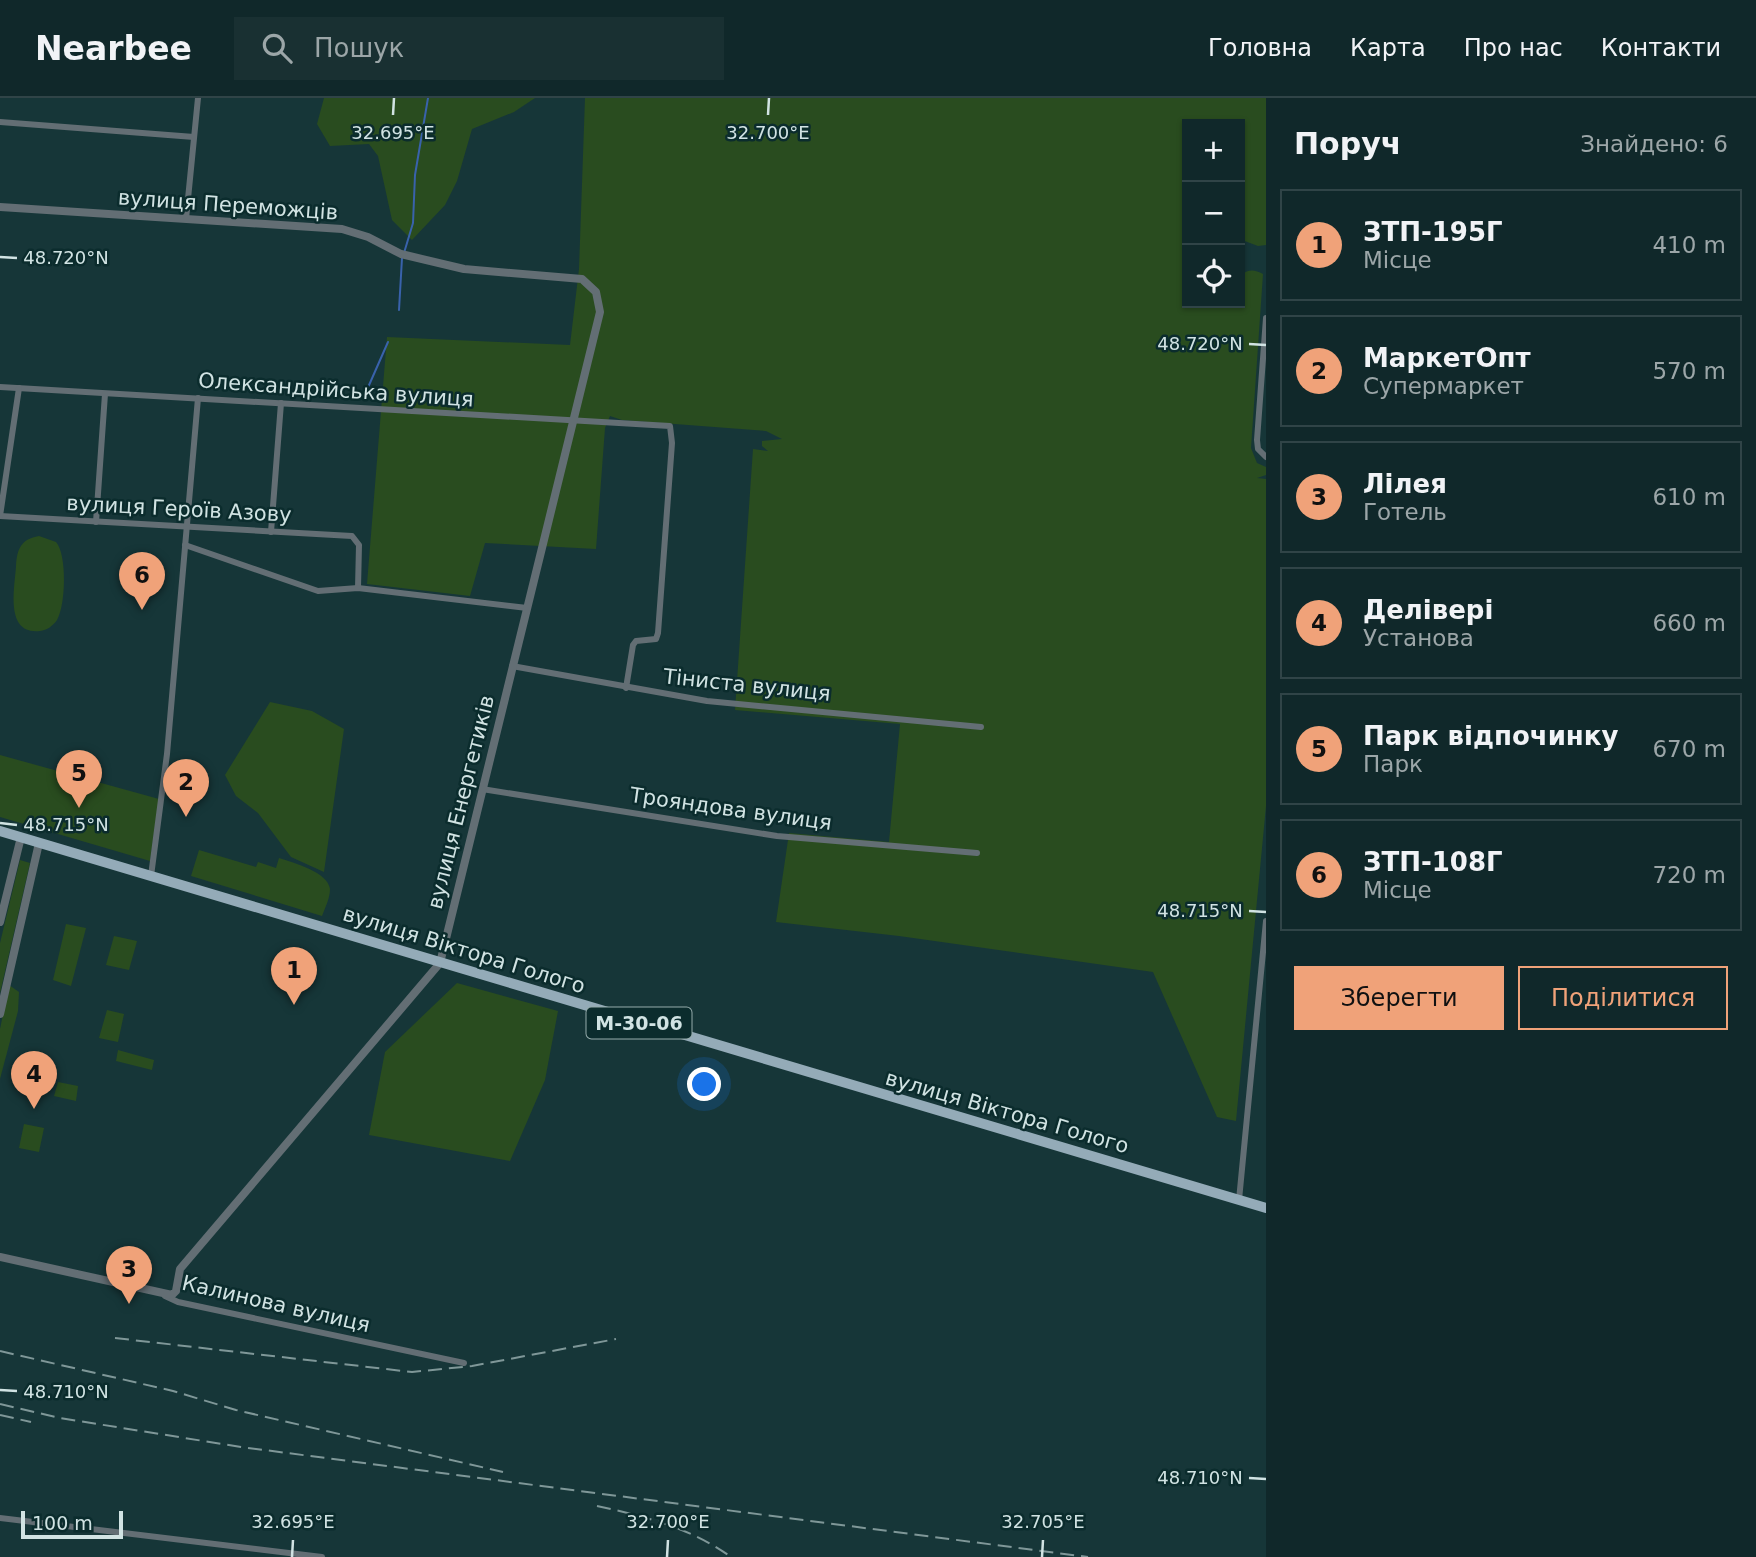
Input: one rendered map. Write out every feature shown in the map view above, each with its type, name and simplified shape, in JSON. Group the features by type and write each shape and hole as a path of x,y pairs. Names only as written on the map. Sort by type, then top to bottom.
{"main road":[{"name":"вулиця Віктора Голого","path":"0,831 1239,1200"},
{"name":"М-30-06","path":"1239,1200 1266,1208"}],"street":[{"path":"186,219 198,98"},
{"path":"0,122 194,137"},
{"name":"вулиця Переможців","path":"0,207 342,229 368,237 401,254 436,264 495,273 572,277"},
{"name":"вулиця Енергетиків","path":"163,1295 176,1291 180,1269 440,963 575,421 600,302 590,285 572,277"},
{"path":"1266,318 1257,440 1258,449 1266,457"},
{"name":"Олександрійська вулиця","path":"0,387 670,426 672,443 658,633 656,639 636,641 632,645 626,688"},
{"path":"0,516 19,388"},
{"path":"96,522 105,394"},
{"path":"151,876 166,767 198,398"},
{"path":"271,532 281,403"},
{"name":"вулиця Героїв Азову","path":"0,516 357,538 358,588"},
{"path":"185,545 318,592 358,588 527,608"},
{"name":"Тіниста вулиця","path":"512,666 707,701 981,727"},
{"name":"Трояндова вулиця","path":"482,789 777,836 976,853"},
{"path":"0,922 20,837"},
{"path":"0,1014 39,843"},
{"path":"1239,1200 1266,921"},
{"name":"Калинова вулиця","path":"0,1257 163,1295 178,1302 464,1363"},
{"path":"0,1518 323,1557"}],"green space":[{"path":"324,98 535,98 514,112 472,129 457,181 445,205 412,240 392,220 378,156 369,144 330,146 317,124"},
{"path":"585,98 1266,98 1266,245 1258,246 1245,241 1245,119 1182,119 1182,308 1245,308 1245,273 1251,270 1263,274 1251,448 1257,463 1266,467 1266,475 1257,478 1266,479 1266,806 1236,1121 1217,1117 1153,972 899,936 776,922 789,833 889,842 900,724 735,710 753,449 768,451 762,446 762,441 782,439 766,431 622,420 610,416 605,428 596,549 485,543 470,596 367,584 387,337 570,345 579,269"},
{"path":"39,536 56,542 64,568 60,613 54,624 40,631 29,630 21,625 14,607 19,550 24,542"},
{"path":"270,702 312,711 344,729 324,872 291,857 258,813 236,796 225,775"},
{"path":"0,755 159,799 150,861 0,817"},
{"path":"199,850 256,867 258,862 276,868 279,858 317,873 328,883 330,889 322,916 191,876"},
{"path":"20,860 30,863 0,993 0,943"},
{"path":"66,924 86,928 71,986 53,980"},
{"path":"114,936 137,941 129,970 106,965"},
{"path":"457,983 558,1011 545,1080 510,1161 369,1135 385,1052"},
{"path":"9,985 19,992 18,1011 0,1079 0,1029"},
{"path":"107,1010 124,1014 118,1042 99,1038"},
{"path":"118,1050 154,1060 152,1070 116,1061"},
{"path":"58,1082 78,1086 76,1101 54,1096"},
{"path":"24,1124 44,1128 39,1152 19,1148"}],"waterway":[{"path":"404,253 413,223 415,175 428,98"},
{"path":"399,310 402,258"},
{"path":"366,392 388,342"}],"railway":[{"path":"115,1338 412,1372 472,1366 616,1339"},
{"path":"0,1351 173,1391 236,1410 503,1472"},
{"path":"0,1404 60,1418 241,1447 1088,1557"},
{"path":"0,1415 31,1422"},
{"path":"597,1506 650,1519 683,1531 731,1557"}],"place":[{"name":"ЗТП-108Г","path":"142,610"},
{"name":"Парк відпочинку","path":"79,808"},
{"name":"МаркетОпт","path":"186,817"},
{"name":"ЗТП-195Г","path":"294,1005"},
{"name":"Делівері","path":"34,1109"},
{"name":"Лілея","path":"129,1304"}]}
